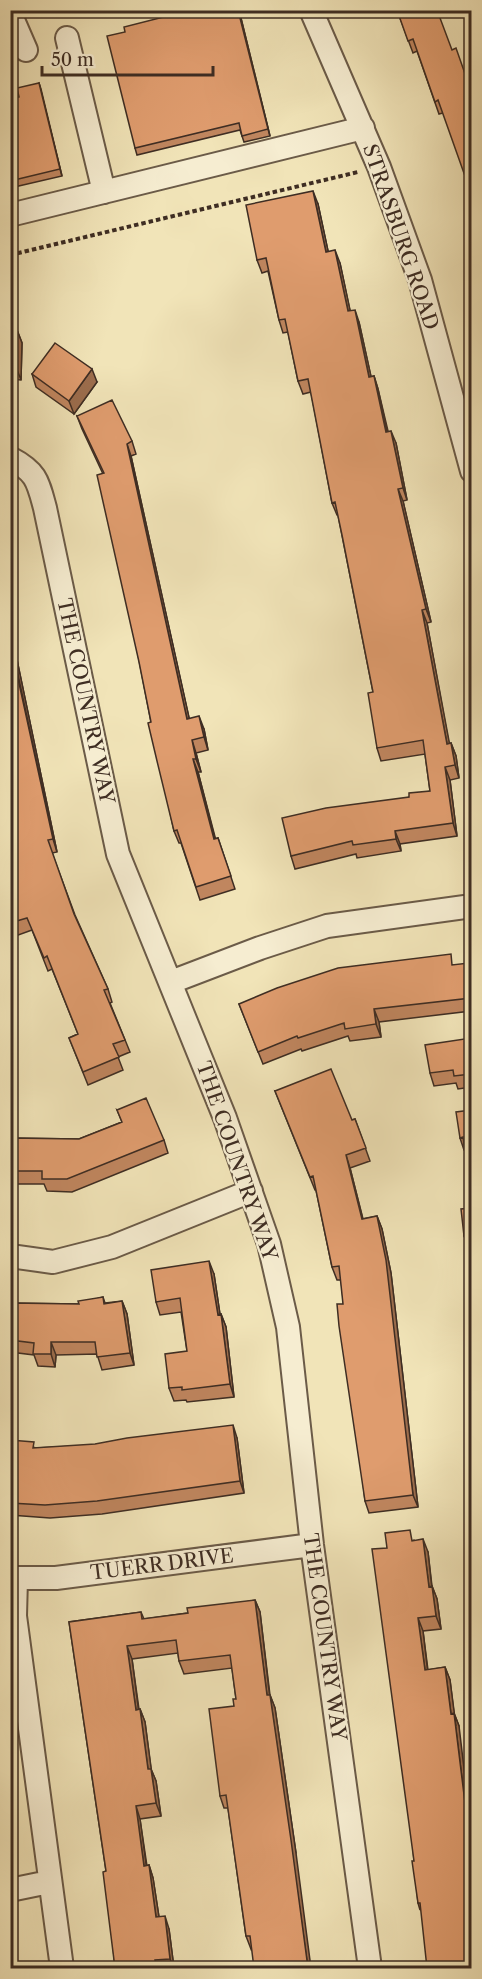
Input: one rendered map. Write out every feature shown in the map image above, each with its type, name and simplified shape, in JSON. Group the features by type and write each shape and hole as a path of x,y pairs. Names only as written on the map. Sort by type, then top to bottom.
{"street":[{"name":"STRASBURG ROAD","path":"311,10 379,167 420,280 471,471"},
{"path":"10,13 26,50"},
{"path":"67,38 104,192"},
{"path":"10,215 363,128"},
{"name":"THE COUNTRY WAY","path":"10,458 20,463 38,480 118,854 225,1118 269,1244 288,1327 312,1545 370,1968"},
{"path":"171,982 260,948 327,926 471,906"},
{"path":"10,1256 53,1262 112,1247 251,1191"},
{"name":"TUERR DRIVE","path":"13,1578 56,1578 312,1545"},
{"path":"13,1578 15,1616 62,1968"},
{"path":"10,1890 49,1882"}],"path":[{"path":"10,255 379,167"}],"building":[{"path":"192,10 193,16 216,10 238,10 268,129 242,136 239,123 135,148 107,36 125,32 124,27"},
{"path":"397,10 437,10 452,50 456,48 471,91 471,193 438,100 435,102 413,39 408,41"},
{"path":"39,83 60,169 10,181 10,99 19,97 17,88"},
{"path":"313,191 326,252 335,250 348,311 355,310 369,377 374,376 386,432 391,431 403,488 398,489 426,609 422,610 447,744 451,743 455,765 445,767 453,823 395,831 396,839 353,845 352,841 291,856 282,818 326,808 409,797 409,793 430,791 423,740 377,748 368,693 373,692 308,379 298,381 285,319 279,320 266,258 257,260 246,205"},
{"path":"10,330 17,330 16,367 10,367"},
{"path":"55,343 92,369 69,401 32,374"},
{"path":"112,400 132,441 127,444 187,719 199,716 204,737 192,740 196,759 193,759 214,839 218,838 231,876 196,887 177,830 174,831 148,723 151,722 139,662 97,475 104,473 77,416"},
{"path":"10,642 53,839 48,840 74,914 108,989 104,990 125,1040 113,1044 119,1057 83,1072 69,1038 78,1034 47,956 44,958 27,918 10,923"},
{"path":"451,954 452,965 469,963 471,998 374,1009 376,1024 345,1029 344,1023 298,1038 297,1036 258,1052 239,1004 277,988 338,968"},
{"path":"471,1038 471,1074 454,1076 453,1070 430,1073 425,1045"},
{"path":"331,1069 366,1148 346,1155 362,1219 377,1216 386,1260 413,1495 365,1501 339,1326 337,1304 343,1304 339,1266 332,1267 313,1176 310,1177 275,1091"},
{"path":"146,1098 164,1140 67,1179 42,1179 42,1171 10,1171 10,1138 79,1139 122,1122 117,1110"},
{"path":"471,1110 471,1199 463,1137 460,1138 456,1112"},
{"path":"471,1208 471,1235 464,1236 461,1209"},
{"path":"209,1261 218,1315 221,1314 230,1384 182,1390 182,1387 169,1388 165,1354 187,1351 180,1298 156,1302 151,1270"},
{"path":"103,1297 104,1304 122,1301 130,1353 97,1357 95,1342 51,1342 51,1354 33,1354 34,1343 10,1340 10,1303 79,1304 78,1301"},
{"path":"233,1425 240,1481 97,1501 45,1505 10,1503 10,1440 34,1442 33,1448 95,1444"},
{"path":"410,1530 412,1541 423,1539 429,1587 432,1586 436,1616 418,1618 425,1670 445,1667 451,1714 454,1713 471,1852 471,1968 427,1968 420,1903 418,1903 412,1861 414,1861 372,1549 387,1548 385,1533"},
{"path":"255,1600 308,1968 254,1968 250,1936 246,1936 226,1795 220,1796 209,1709 234,1706 233,1699 236,1699 230,1655 179,1661 176,1640 127,1646 136,1710 140,1709 148,1769 151,1769 156,1803 136,1806 144,1866 149,1865 156,1917 165,1916 170,1959 155,1960 156,1968 115,1968 103,1872 106,1871 69,1622 141,1612 142,1619 188,1613 187,1608"}]}
